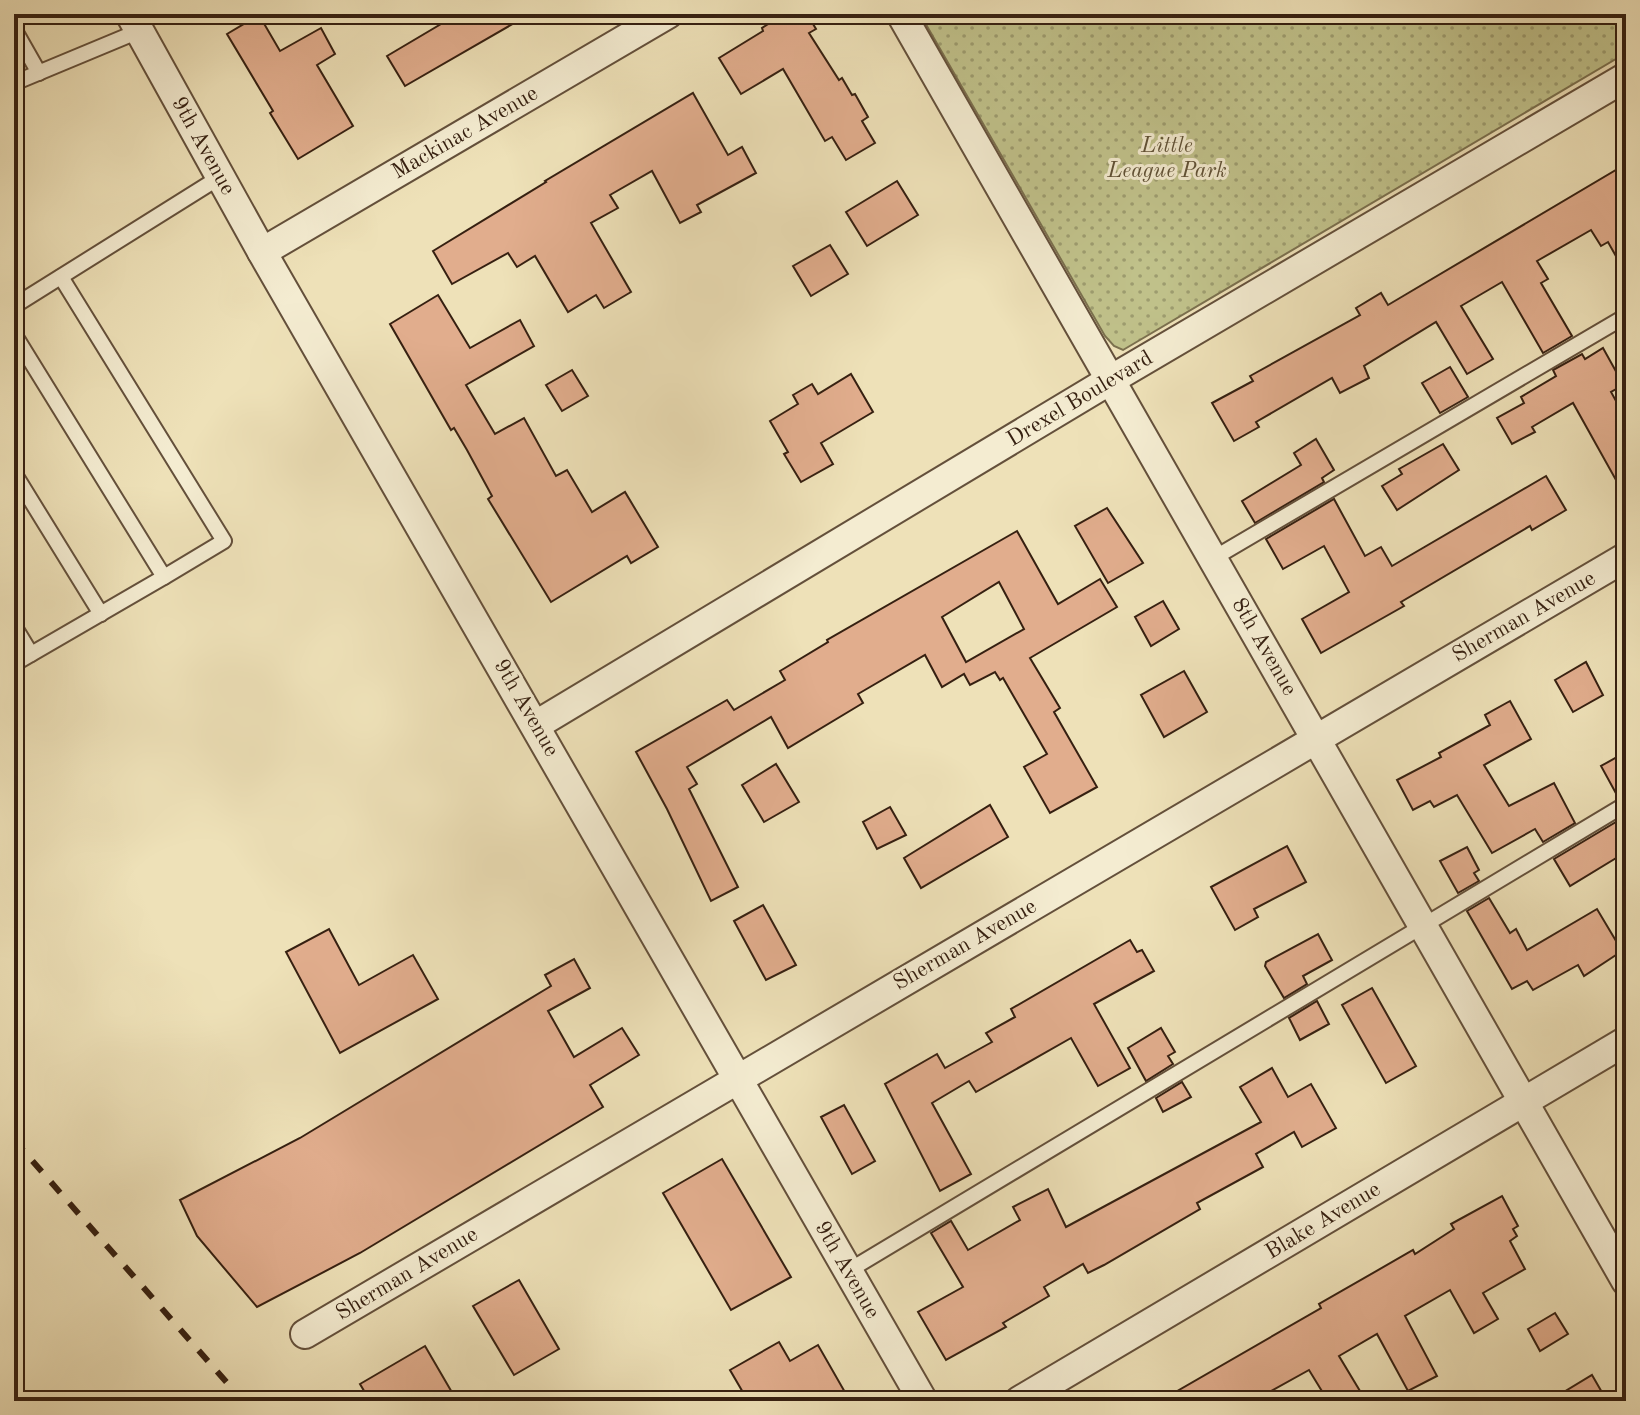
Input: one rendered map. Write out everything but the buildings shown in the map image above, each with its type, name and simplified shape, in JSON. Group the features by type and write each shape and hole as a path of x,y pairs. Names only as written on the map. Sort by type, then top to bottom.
{"street":[{"name":"Mackinac Avenue","path":"262,252 668,14"},
{"name":"8th Avenue","path":"901,14 1626,1281"},
{"name":"9th Avenue","path":"135,22 262,252 923,1401"},
{"name":"Drexel Boulevard","path":"536,725 1112,379 1626,77"},
{"name":"Sherman Avenue","path":"305,1334 1626,557"},
{"name":"Blake Avenue","path":"1019,1401 1626,1041"}],"lane":[{"path":"14,83 135,22"},
{"path":"14,29 39,73"},
{"path":"14,306 220,177"},
{"path":"14,664 224,541 61,277"},
{"path":"1214,558 1626,316"},
{"path":"14,334 164,577"},
{"path":"14,473 101,614"},
{"path":"14,626 31,654"},
{"path":"848,1271 1626,804"}],"green space":[{"name":"Little League Park","path":"920,14 1626,14 1626,53 1123,350 1105,336"}],"railway":[{"path":"14,1140 243,1401"}]}
